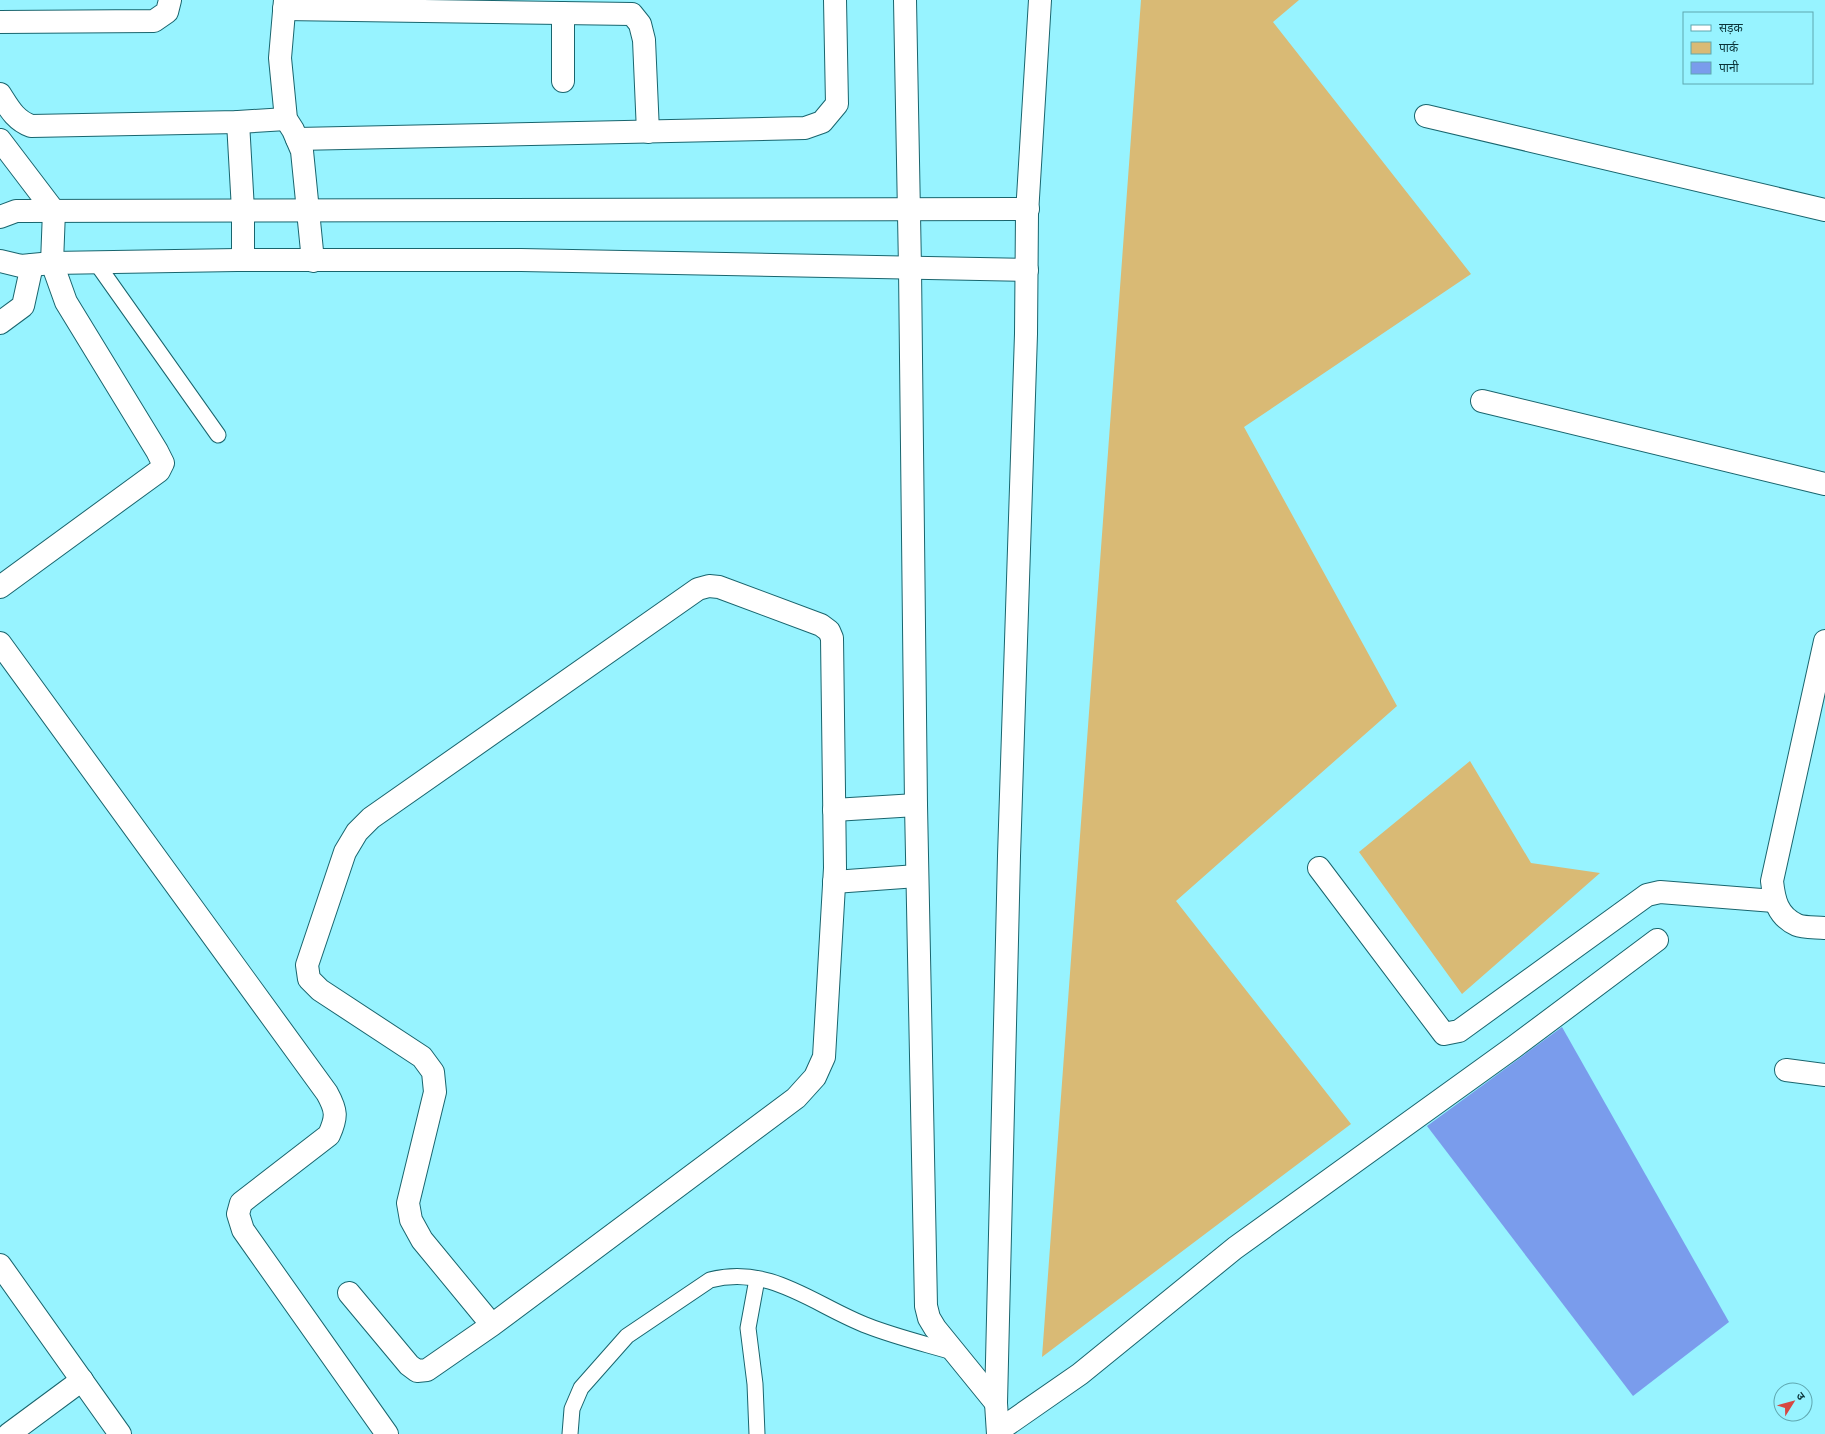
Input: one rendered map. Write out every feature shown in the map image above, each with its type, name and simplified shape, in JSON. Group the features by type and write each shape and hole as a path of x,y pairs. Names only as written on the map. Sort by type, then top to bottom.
{"street":[{"path":"0,22 154,21 167,12 170,0"},
{"path":"297,139 805,128 822,122 837,104 836,0"},
{"path":"905,0 910,268 917,876 926,1306 929,1318 936,1328 996,1404"},
{"path":"998,1432 996,1404 1009,856 1028,209 1040,0"},
{"path":"313,261 302,151 286,119 280,58 284,5 563,14 632,14 640,24 644,40 648,132"},
{"path":"563,14 563,81"},
{"path":"0,94 13,115 22,122 31,126 238,122 286,119"},
{"path":"1426,116 1825,210"},
{"path":"238,122 243,210 243,260"},
{"path":"0,140 54,211"},
{"path":"0,217 16,211 1028,209"},
{"path":"0,323 23,306 42,264 54,211"},
{"path":"0,261 21,266 42,264 243,260 521,260 1027,270"},
{"path":"0,587 159,471 163,463 42,264"},
{"path":"1482,401 1825,484"},
{"path":"349,1293 409,1365 417,1371 428,1370 492,1325 796,1098 815,1077 824,1057 834,882 833,646 829,630 821,625 719,587 709,586 698,589 371,818 357,832 345,852 307,965 309,979 320,990 422,1057 433,1072 435,1092 408,1203 411,1220 422,1240 492,1325"},
{"path":"1825,641 1772,881 1774,901 1783,915 1797,925 1825,928"},
{"path":"0,643 322,1087 335,1108 335,1122 329,1135 241,1203 238,1214 243,1230 387,1434"},
{"path":"834,810 916,805"},
{"path":"1319,868 1444,1034 1459,1031 1647,895 1660,892 1774,901"},
{"path":"834,882 917,876"},
{"path":"998,1432 1080,1374 1235,1248 1514,1047 1657,940"},
{"path":"1786,1070 1825,1074"},
{"path":"0,1265 120,1434"},
{"path":"10,1434 82,1380"}],"lane":[{"path":"97,264 218,436"},
{"path":"570,1434 572,1409 580,1388 627,1336 710,1280 724,1276 757,1278 785,1285 867,1326 956,1353"},
{"path":"757,1278 748,1328 755,1384 757,1434"}],"green space":[{"path":"1141,0 1299,0 1273,22 1471,274 1244,427 1397,706 1176,901 1351,1124 1042,1357"},
{"path":"1470,761 1531,863 1600,873 1462,994 1359,852"}],"water":[{"path":"1562,1027 1729,1322 1633,1396 1427,1126"}]}
